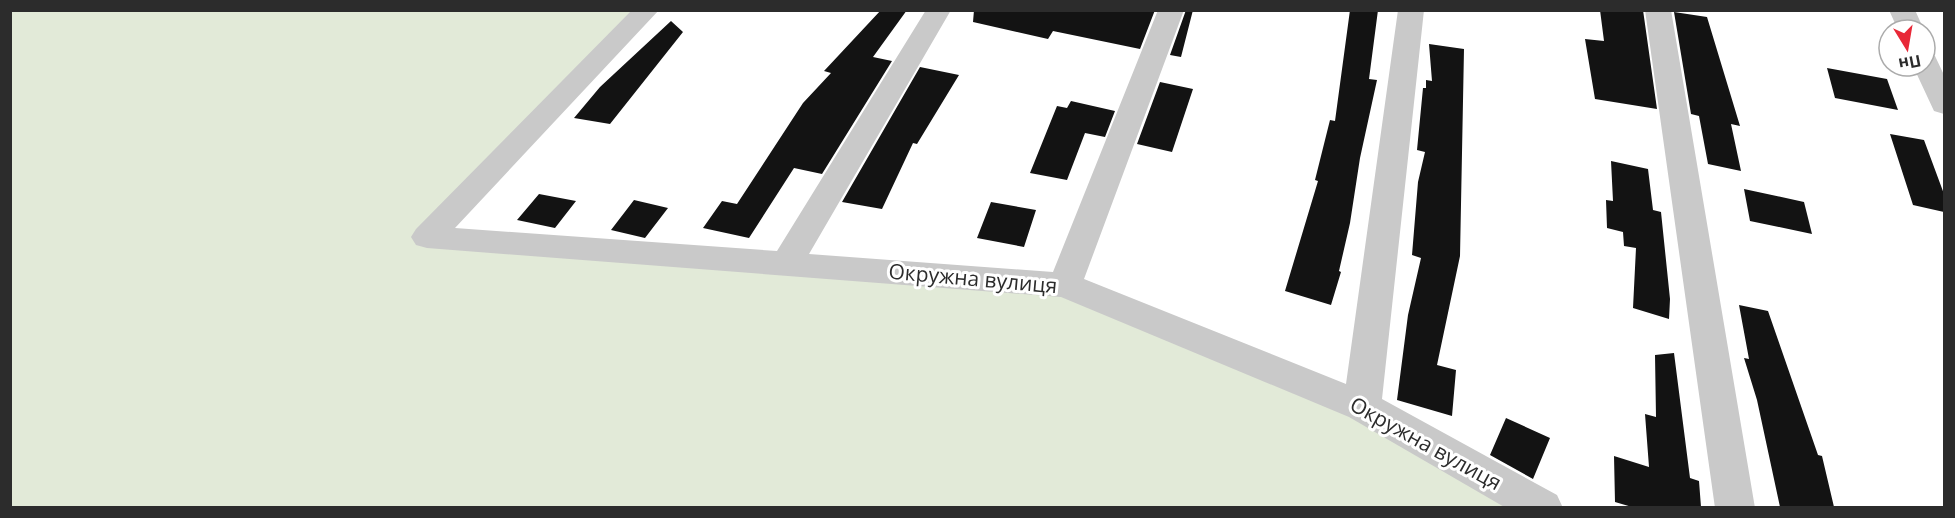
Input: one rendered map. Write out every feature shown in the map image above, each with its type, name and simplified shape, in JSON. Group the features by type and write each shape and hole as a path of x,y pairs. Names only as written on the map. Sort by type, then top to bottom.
{"street":[{"name":"Окружна вулиця","path":"647,10 426,237 1065,285 1362,406 1543,507"},
{"path":"787,263 939,10"},
{"path":"1065,285 1171,10"},
{"path":"1362,406 1411,10"},
{"path":"1658,10 1735,507"},
{"path":"1932,78 1944,105"}],"green space":[{"path":"10,11 647,11 427,236 1065,285 1362,406 1543,507 11,507"}],"building":[{"path":"881,10 907,10 873,57 892,61 822,174 794,168 749,238 703,228 722,201 737,204 803,103 831,73 824,71"},
{"path":"974,10 1155,10 1140,49 1053,31 1048,39 973,22"},
{"path":"1186,10 1193,10 1181,57 1170,55"},
{"path":"1350,10 1378,10 1369,79 1377,80 1360,158 1350,223 1339,271 1341,272 1331,305 1285,291 1318,181 1315,180 1330,120 1335,121"},
{"path":"1600,10 1643,10 1657,109 1595,99 1585,39 1604,41"},
{"path":"1674,12 1707,17 1740,126 1731,124 1741,171 1708,164 1699,116 1691,114"},
{"path":"671,21 683,32 610,124 574,118 600,87"},
{"path":"1429,44 1464,49 1460,256 1437,365 1456,370 1452,416 1397,400 1408,315 1421,258 1412,255 1418,182 1425,152 1417,150 1423,88 1426,88 1426,80 1432,81"},
{"path":"920,67 959,75 917,144 913,143 882,209 842,202"},
{"path":"1827,68 1887,79 1898,110 1835,98"},
{"path":"1160,82 1193,89 1172,152 1137,144"},
{"path":"1071,101 1115,111 1105,137 1085,133 1067,180 1030,173 1057,106 1067,108"},
{"path":"1890,134 1924,140 1944,194 1944,212 1913,205"},
{"path":"1611,161 1648,169 1653,210 1661,212 1670,299 1669,319 1633,308 1636,248 1624,246 1623,232 1607,228 1606,200 1613,201"},
{"path":"1744,189 1804,202 1812,234 1750,221"},
{"path":"539,194 576,201 555,228 517,220"},
{"path":"634,200 668,208 645,238 611,230"},
{"path":"991,202 1036,210 1024,247 977,238"},
{"path":"1739,305 1768,311 1818,455 1822,456 1834,507 1780,507 1757,400 1744,358 1749,359"},
{"path":"1674,353 1690,478 1699,481 1701,507 1632,507 1615,502 1614,456 1649,467 1645,414 1656,417 1655,355"},
{"path":"1506,418 1550,438 1533,479 1490,455"}]}
